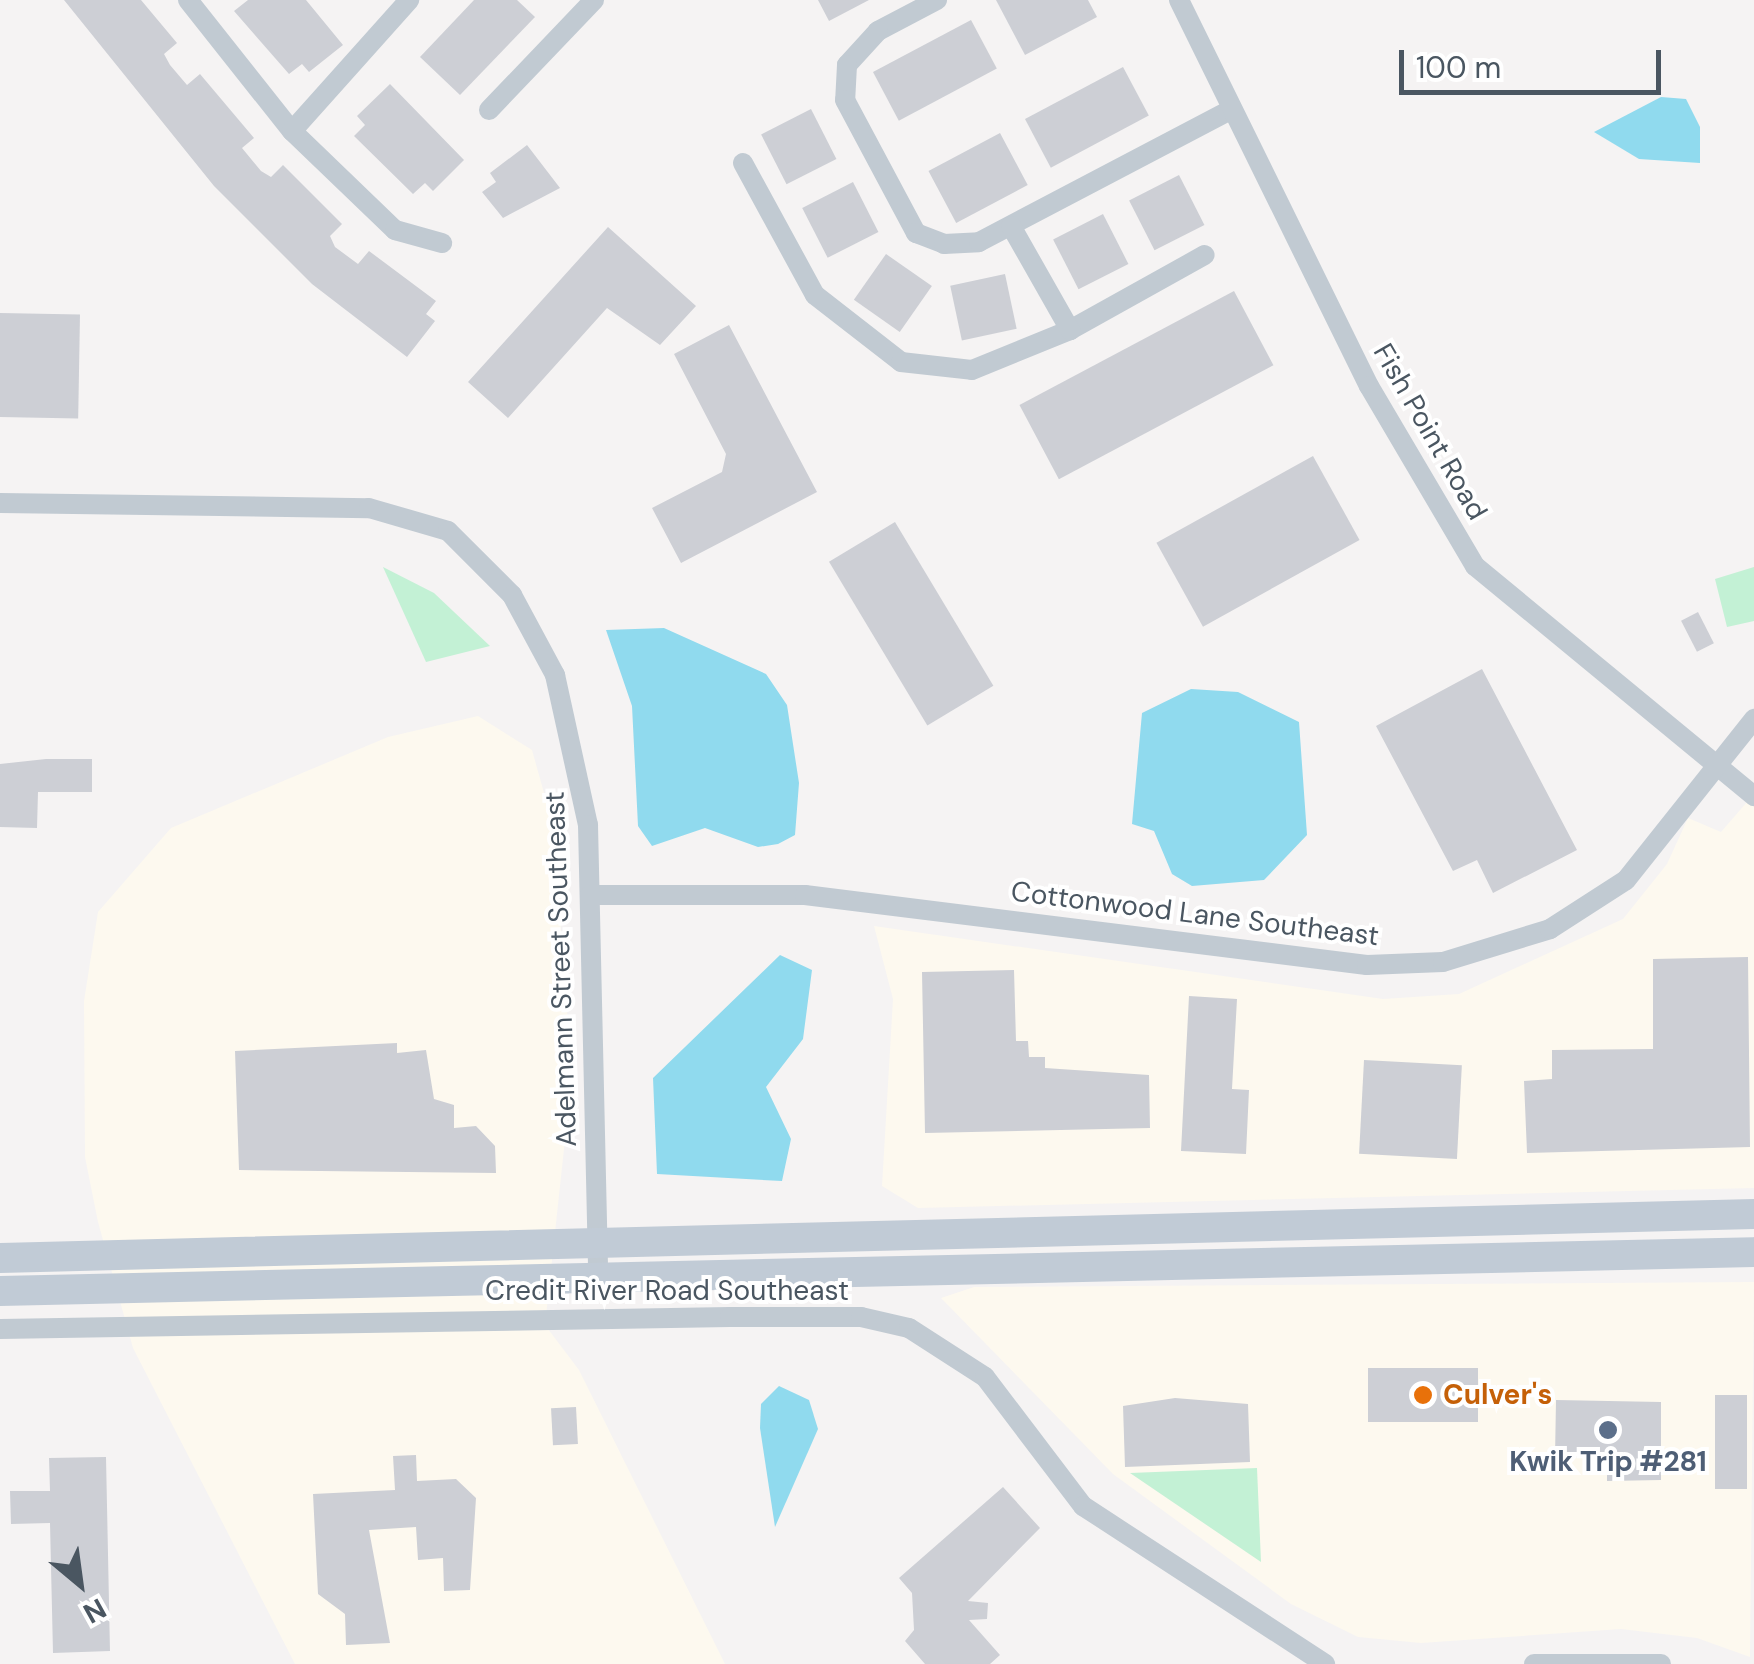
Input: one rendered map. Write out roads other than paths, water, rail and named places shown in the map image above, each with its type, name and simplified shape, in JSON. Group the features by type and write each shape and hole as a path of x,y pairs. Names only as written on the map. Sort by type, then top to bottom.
{"main road":[{"path":"0,1258 597,1238 1754,1214"},
{"path":"0,1291 1754,1252"}],"street":[{"path":"188,0 292,131 395,230 442,243"},
{"path":"292,131 409,0"},
{"path":"936,0 868,42 847,65 845,100 916,233 944,244 978,242 1229,112"},
{"name":"Fish Point Road","path":"1179,0 1229,112 1475,566 1754,796"},
{"path":"488,110 580,4"},
{"path":"742,164 816,295 901,362 972,370 1070,330 1204,255"},
{"path":"1011,226 1070,330"},
{"name":"Adelmann Street Southeast","path":"0,502 369,508 448,531 512,595 555,675 580,769 590,896 598,1276"},
{"name":"Cottonwood Lane Southeast","path":"590,896 805,895 1367,965 1443,962 1550,929 1626,880 1754,719"},
{"name":"Credit River Road Southeast","path":"0,1330 713,1317 862,1317 909,1328 985,1377 1083,1506 1282,1654 1325,1664"},
{"path":"1534,1664 1660,1664"}],"water":[{"path":"1661,97 1686,99 1700,127 1700,163 1639,159 1594,132"},
{"path":"664,628 766,674 787,705 799,783 795,835 778,844 758,847 705,828 652,846 638,826 632,706 606,630"},
{"path":"1191,689 1238,692 1299,722 1307,835 1264,880 1192,886 1172,874 1154,831 1132,824 1142,713"},
{"path":"780,955 812,970 803,1039 766,1087 791,1139 782,1181 657,1174 653,1078"},
{"path":"779,1386 809,1400 818,1429 775,1527 760,1428 761,1404"}],"place":[{"name":"Culver's","path":"1423,1395"},
{"name":"Kwik Trip #281","path":"1608,1430"}]}
